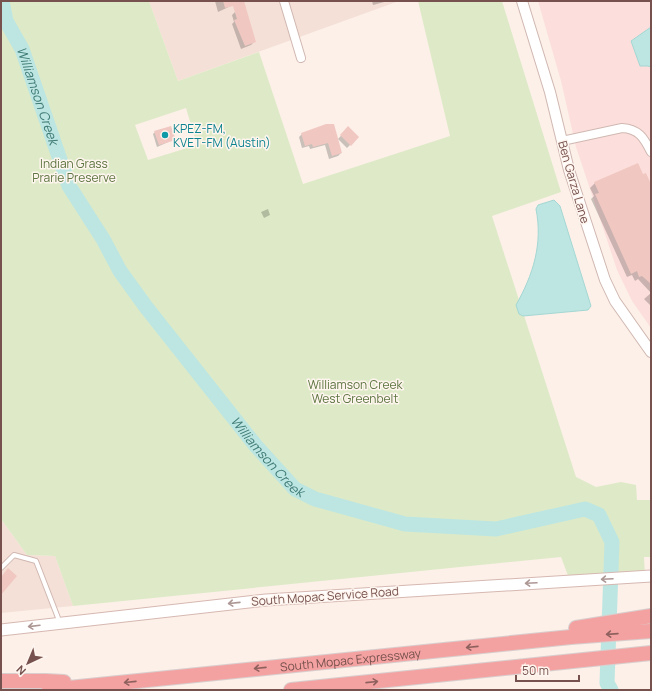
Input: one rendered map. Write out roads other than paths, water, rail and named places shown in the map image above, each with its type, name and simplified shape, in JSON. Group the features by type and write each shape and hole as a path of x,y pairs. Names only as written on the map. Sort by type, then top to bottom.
{"highway":[{"path":"572,632 651,616"},
{"name":"South Mopac Expressway","path":"49,690 511,643 572,632 651,631"},
{"name":"South Mopac Expressway","path":"291,690 651,653"},
{"path":"1,681 46,681 93,685"}],"main road":[{"name":"South Mopac Service Road","path":"1,630 266,600 648,577"}],"street":[{"path":"284,1 301,58"},
{"name":"Ben Garza Lane","path":"522,1 550,92 569,170 605,280 615,301 651,352"},
{"path":"562,141 622,128 629,128 641,134 651,152"}],"lane":[{"path":"1,568 14,555 36,561 60,623"}],"water":[{"path":"651,27 651,67 640,66 631,41"},
{"path":"554,200 560,206 591,306 588,310 523,316 519,314 516,305 532,271 535,259 538,235 536,209 538,205"}],"waterway":[{"name":"Williamson Creek","path":"2,1 6,21 22,49 69,186 103,239 120,271 146,307 256,446 295,489 315,499 405,524 496,529 585,509 599,515 612,542 607,683 611,690"}],"place":[{"name":"KPEZ-FM, KVET-FM (Austin)","path":"165,135"}],"park label":[{"name":"Indian Grass Prarie Preserve","path":"74,170"},
{"name":"Williamson Creek West Greenbelt","path":"355,391"}]}
